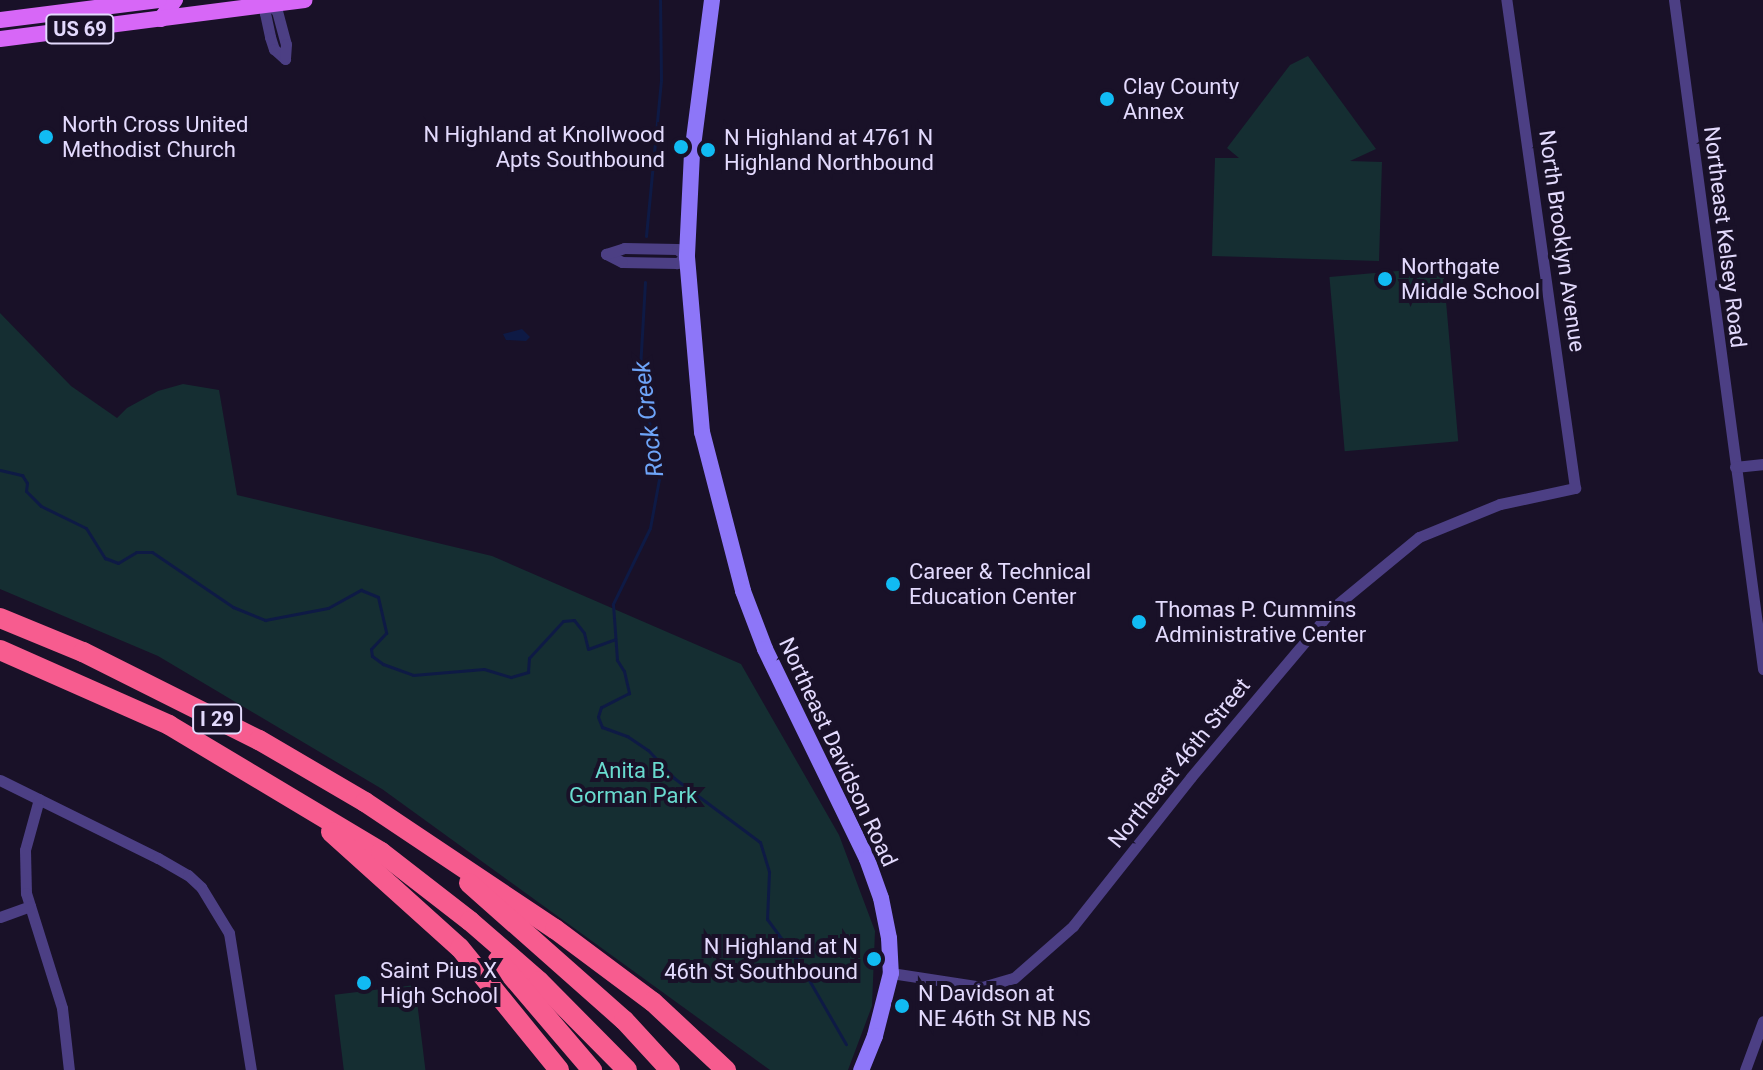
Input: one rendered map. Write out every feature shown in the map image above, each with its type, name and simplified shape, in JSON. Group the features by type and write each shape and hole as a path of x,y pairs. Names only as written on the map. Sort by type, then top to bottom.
{"highway":[{"name":"I 29","path":"0,618 83,652 259,740 423,839 624,1020 670,1070"},
{"name":"I 29","path":"0,650 169,725 381,852 470,921 539,981 627,1070"},
{"path":"295,801 460,948 559,1070"},
{"path":"423,839 555,929 653,1002 726,1070"},
{"path":"470,921 494,955 592,1070"}],"main road":[{"name":"US 69","path":"0,20 159,0"},
{"path":"161,19 175,0"},
{"name":"US 69","path":"0,39 269,2 305,0"}],"street":[{"name":"Northeast Davidson Road","path":"712,0 692,153 687,257 702,432 729,546 765,649 867,859 881,898 889,938 891,973 875,1036 861,1070"},
{"name":"North Brooklyn Avenue","path":"1506,0 1575,488"},
{"name":"Northeast Kelsey Road","path":"1674,0 1763,669"},
{"path":"624,248 677,249 687,257 677,263 622,262 606,254 624,248"},
{"path":"1735,467 1763,464"},
{"name":"Northeast 46th Street","path":"891,973 982,987 1014,978 1073,926 1191,777 1334,607 1419,537 1500,504 1575,488"},
{"path":"0,780 188,875 214,902 233,950 251,1070"},
{"path":"39,799 25,850 24,871 30,906 62,1008 69,1070"},
{"path":"0,917 30,906"},
{"path":"1745,1070 1763,1021"}],"green space":[{"path":"1308,56 1376,149 1350,161 1382,162 1379,261 1212,256 1215,158 1239,158 1227,148 1290,65"},
{"path":"1443,267 1458,441 1345,451 1329,277"},
{"name":"Anita B. Gorman Park","path":"0,313 71,386 117,418 127,408 158,391 183,384 219,390 237,495 492,556 741,664 839,835 875,931 872,1006 848,1070 770,1070 382,789 158,656 0,589"},
{"path":"415,985 425,1070 344,1070 335,995"}],"water":[{"path":"522,329 530,337 526,341 506,340 503,334"}],"waterway":[{"name":"Rock Creek","path":"646,236 661,80 660,0"},
{"name":"Rock Creek","path":"645,282 640,369 659,479 650,528 613,604 617,660 624,671 629,693 601,707 598,717 602,727 627,736 648,750 674,778 760,842 769,872 767,919 798,961 846,1044"},
{"path":"0,470 22,475 27,483 26,491 41,506 86,528 105,558 118,563 136,552 152,552 233,607 265,620 328,608 361,590 378,597 386,633 371,649 372,656 383,664 413,675 484,669 511,677 528,672 529,658 563,621 574,620 584,633 588,649 615,639"}],"place":[{"name":"Clay County Annex","path":"1107,99"},
{"name":"North Cross United Methodist Church","path":"46,137"},
{"name":"N Highland at Knollwood Apts Southbound","path":"681,147"},
{"name":"N Highland at 4761 N Highland Northbound","path":"708,150"},
{"name":"Northgate Middle School","path":"1385,279"},
{"name":"Career & Technical Education Center","path":"893,584"},
{"name":"Thomas P. Cummins Administrative Center","path":"1139,622"},
{"name":"N Highland at N 46th St Southbound","path":"874,959"},
{"name":"Saint Pius X High School","path":"364,983"},
{"name":"N Davidson at NE 46th St NB NS","path":"902,1006"}]}
